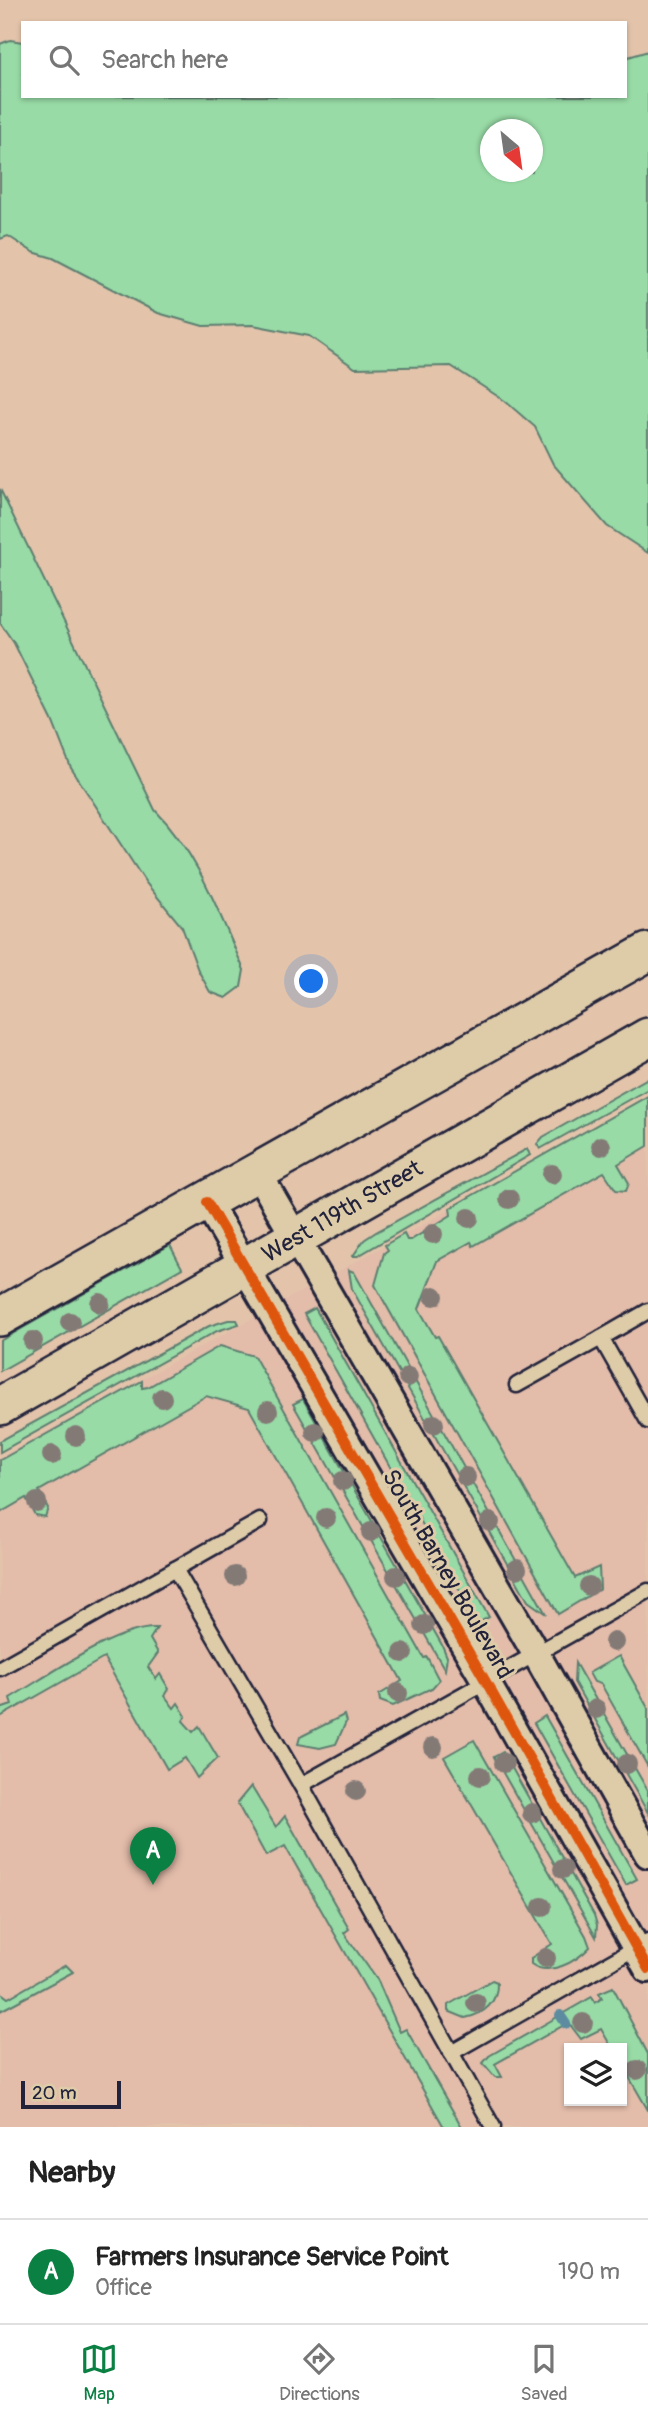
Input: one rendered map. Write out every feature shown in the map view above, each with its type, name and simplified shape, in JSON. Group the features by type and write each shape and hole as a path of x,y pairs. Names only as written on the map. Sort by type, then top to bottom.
{"main road":[{"path":"0,1317 648,953"},
{"name":"West 119th Street","path":"0,1406 648,1037"}],"street":[{"name":"South Barney Boulevard","path":"258,1173 535,1652 648,1854"},
{"name":"South Barney Boulevard","path":"207,1202 644,1953"}],"lane":[{"path":"517,1385 648,1311"},
{"path":"601,1338 648,1421"},
{"path":"0,1668 260,1521"},
{"path":"175,1569 301,1785 493,2127"},
{"path":"301,1785 648,1591"},
{"path":"452,2053 644,1953"}],"shaded area":[{"path":"648,1101 648,2127 0,2127 0,1457"}],"green space":[{"path":"10,40 21,42 21,98 627,98 627,57 648,51 648,553 607,526 553,464 535,427 505,401 451,366 355,368 309,336 253,325 203,326 158,313 53,258 33,252 8,236 0,239 0,44"},
{"path":"0,489 155,810 184,846 216,906 244,970 241,987 226,998 210,992 198,970 182,927 146,883 71,768 52,720 14,643 0,623"},
{"path":"648,1078 648,1089 540,1149 537,1144 543,1137"},
{"path":"648,1096 648,1146 618,1164 629,1183 626,1191 616,1190 604,1172 473,1246 471,1242 437,1261 419,1309 435,1337 438,1336 575,1578 599,1567 600,1589 558,1614 375,1285 384,1253 388,1250 385,1245 404,1234 407,1240 411,1240 451,1215 450,1208"},
{"path":"527,1149 530,1155 358,1256 353,1256 364,1240 376,1232"},
{"path":"170,1245 182,1268 0,1371 0,1341"},
{"path":"349,1270 354,1272 546,1614 528,1601 352,1289"},
{"path":"315,1308 489,1617 478,1623 304,1314"},
{"path":"237,1320 239,1324 217,1331 0,1452 0,1441 209,1326"},
{"path":"220,1346 254,1356 424,1658 427,1657 439,1680 432,1688 393,1706 380,1701 379,1695 402,1681 249,1408 206,1396 39,1491 48,1508 45,1517 35,1515 26,1498 0,1513 0,1460 142,1381 142,1388 148,1387"},
{"path":"303,1399 442,1645 447,1657 445,1670 293,1404"},
{"path":"157,1628 150,1639 158,1653 148,1667 156,1679 160,1674 169,1689 165,1696 174,1708 178,1703 186,1716 183,1721 193,1732 199,1726 218,1758 197,1778 185,1758 167,1769 104,1658 0,1717 0,1709 12,1705 10,1698 82,1654 122,1635"},
{"path":"619,1656 648,1708 648,1767 601,1684 594,1682 589,1673"},
{"path":"575,1663 648,1791 648,1813 574,1682"},
{"path":"344,1715 346,1722 336,1744 320,1748 298,1744 300,1737"},
{"path":"545,1716 637,1879 626,1885 534,1723"},
{"path":"474,1740 586,1936 590,1947 562,1966 546,1969 531,1964 531,1958 552,1944 444,1757"},
{"path":"503,1752 594,1915 596,1937 494,1757"},
{"path":"251,1786 276,1827 285,1816 349,1929 344,1933 378,1981 400,2032 406,2029 462,2127 444,2127 285,1846 266,1856 237,1803"},
{"path":"66,1965 73,1972 0,2011 0,1992 8,1998"},
{"path":"492,1980 497,1982 495,1996 489,2006 479,2014 465,2018 448,2011 448,2005"},
{"path":"613,1987 648,2054 648,2110 627,2074 627,2043 609,2043 601,2029 581,2039 562,2014 592,1997 595,2003 602,1998 599,1993"},
{"path":"559,2016 564,2025 495,2064 502,2077 495,2077 483,2063 489,2056"}],"waterway":[{"path":"560,2015 566,2024"}],"cycle path":[{"path":"207,1202 485,1680 648,1969"}],"place":[{"name":"Farmers Insurance Service Point","path":"153,1885"}]}
